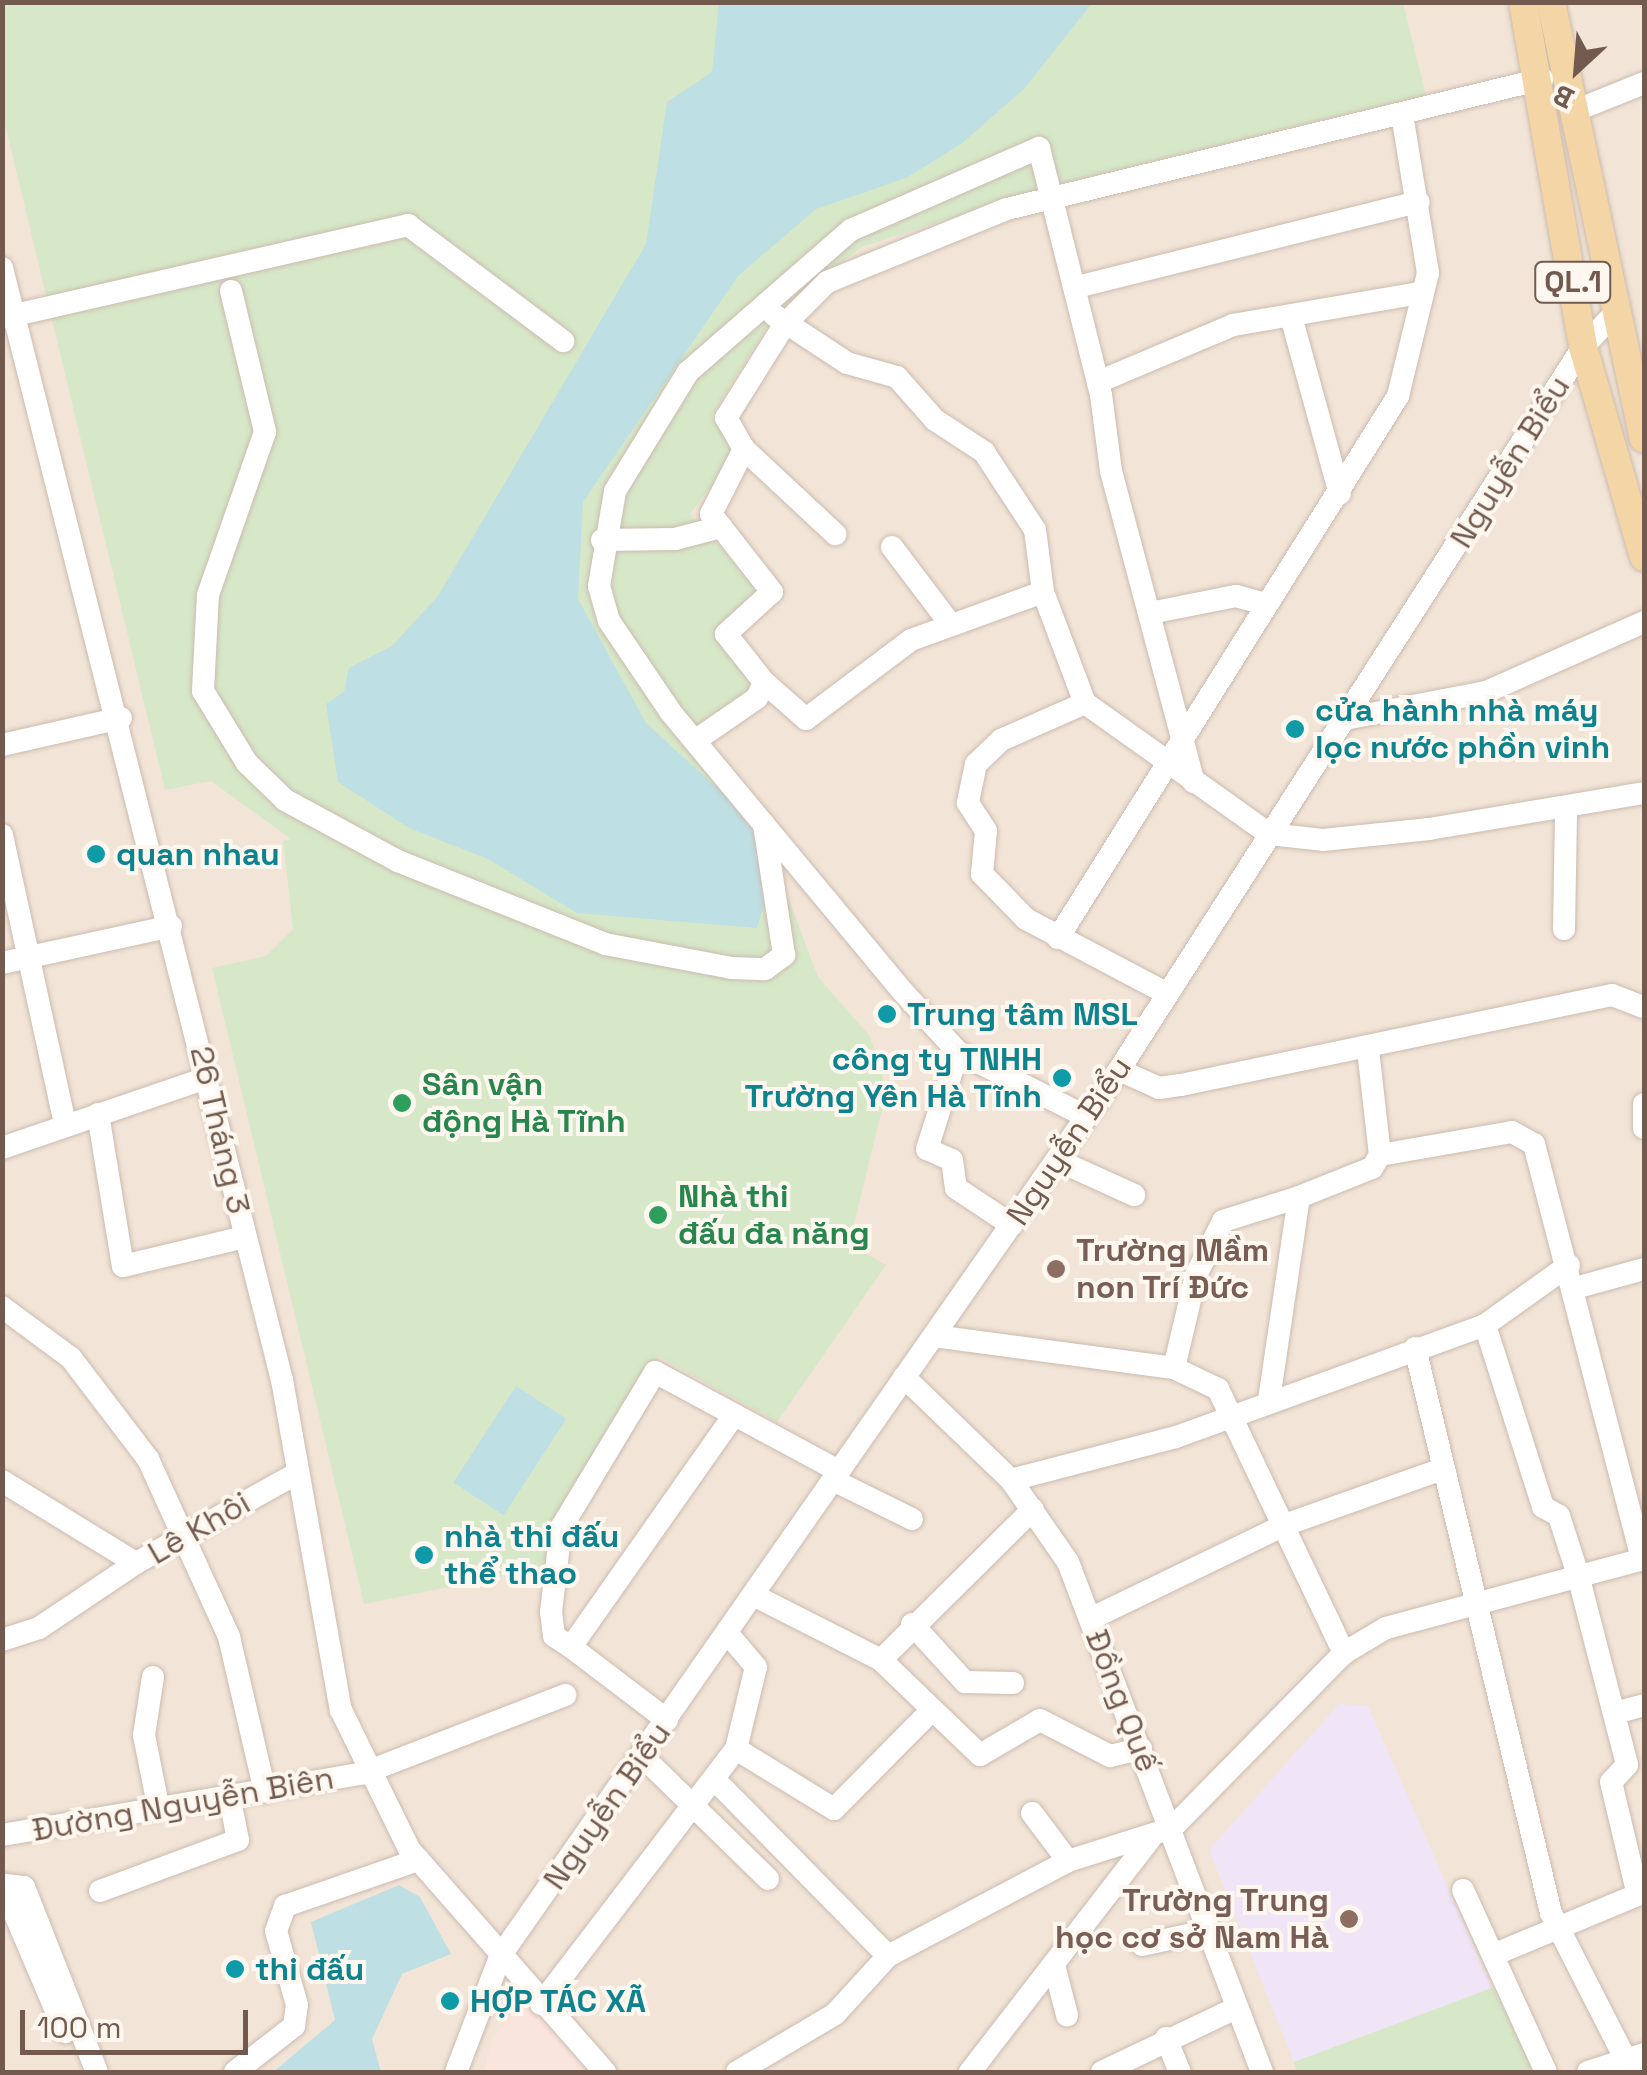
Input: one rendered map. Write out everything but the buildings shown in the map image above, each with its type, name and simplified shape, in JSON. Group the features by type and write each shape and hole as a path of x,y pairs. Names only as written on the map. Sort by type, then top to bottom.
{"main road":[{"name":"QL.1","path":"1523,2 1542,79 1582,346 1644,558"},
{"name":"QL.1","path":"1551,2 1644,438"}],"street":[{"path":"835,534 744,449 726,418 784,324 827,282 894,248 1055,198 1542,79"},
{"path":"1577,110 1643,79"},
{"path":"1058,938 1181,735 1340,494 1398,396 1421,293 1428,238 1402,114"},
{"path":"1085,1116 958,1052 764,824 609,622 602,540 639,440 688,372 759,304 851,230 1039,148 1055,198 1098,382 1110,471 1194,782"},
{"path":"1076,287 1419,202"},
{"path":"8,316 408,225 563,341"},
{"name":"26 Tháng 3","path":"2,268 8,316 120,718 282,1380 294,1475 341,1710 364,1774 418,1860 604,2072"},
{"path":"231,291 265,432 208,595 203,691 247,763 286,800 398,862 605,944 732,968 764,968 784,955 764,824"},
{"path":"1098,382 1233,326 1292,320 1421,293"},
{"path":"759,304 847,362 897,377 935,420 984,452 1035,530 1043,592 1085,703 1163,766 1194,782 1269,834 1323,840 1566,810 1644,792"},
{"name":"Nguyễn Biểu","path":"456,2072 501,1954 755,1596 1119,1070 1269,834 1350,718 1582,346 1615,313"},
{"path":"1292,320 1340,494"},
{"path":"744,449 710,507 721,527 771,586 726,634 764,682 806,719 873,662 948,621 1043,592"},
{"path":"602,540 675,539 721,527"},
{"path":"892,547 948,621"},
{"path":"1150,613 1236,596 1266,604"},
{"path":"1350,718 1486,692 1644,622"},
{"path":"699,738 757,698 764,682"},
{"path":"1085,703 1001,740 968,787 986,831 982,874 1058,938 1166,993"},
{"path":"2,745 120,718"},
{"path":"1564,928 1566,810"},
{"path":"2,835 33,956 65,1124"},
{"path":"2,963 171,926"},
{"path":"1119,1070 1159,1088 1368,1049 1612,995 1644,1008"},
{"path":"1174,1368 1196,1275 1222,1222 1372,1168 1380,1156 1368,1049"},
{"path":"958,1052 927,1149 952,1160 956,1188 1012,1225"},
{"path":"4,1144 208,1078"},
{"path":"1644,1104 1644,1128"},
{"path":"98,1114 124,1266 245,1237"},
{"path":"738,2072 836,2014 888,1956 1068,1860 1150,1840 1172,1828 1344,1652 1470,1602 1643,1559 1572,1276 1534,1144 1522,1134 1380,1156"},
{"path":"1056,1160 1134,1195"},
{"path":"1269,1400 1300,1197"},
{"path":"1012,1480 1236,1411 1486,1325 1572,1276 1644,1268"},
{"path":"2,1307 71,1358 119,1417 229,1637 265,1792"},
{"path":"1486,1325 1543,1508 1559,1516 1578,1574 1627,1765 1611,1782 1633,1821 1641,1894 1493,1955"},
{"path":"934,1336 1174,1368 1218,1389 1236,1411 1282,1526 1344,1652"},
{"path":"1416,1348 1470,1602 1561,1928 1634,2062 1588,2072"},
{"path":"667,1720 554,1636 551,1612 560,1528 655,1372 912,1520"},
{"name":"Đồng Quế","path":"904,1377 1012,1480 1032,1509 1090,1619 1210,1930 1234,2009 1262,2072"},
{"path":"570,1647 734,1415"},
{"path":"1090,1619 1282,1526 1442,1468"},
{"name":"Lê Khôi","path":"2,1481 136,1563 294,1475"},
{"path":"881,1660 912,1624 1032,1509"},
{"path":"2,1640 38,1628 136,1563"},
{"path":"755,1596 881,1660 928,1714 980,1755 1040,1720 1110,1756 1140,1750"},
{"path":"912,1624 965,1682 1013,1684"},
{"path":"541,2004 716,1782 736,1749 756,1667 728,1634"},
{"path":"153,1676 144,1736 158,1805"},
{"name":"Đường Nguyễn Biên","path":"2,1835 158,1805 265,1792 364,1774 565,1695"},
{"path":"1615,1713 1644,1706"},
{"path":"736,1749 834,1810 928,1714"},
{"path":"642,1756 698,1804 768,1879"},
{"path":"716,1782 888,1956"},
{"path":"100,1891 238,1840 229,1794"},
{"path":"1032,1813 1068,1860"},
{"path":"970,2072 1055,1969 1150,1840"},
{"path":"235,2072 294,2026 297,2005 276,1931 285,1906 418,1860"},
{"path":"4,1885 81,2072"},
{"path":"4,1885 24,1888 97,2072"},
{"path":"1463,1890 1546,2072"},
{"path":"1142,1945 1210,1930"},
{"path":"1055,1969 1068,2015"},
{"path":"1102,2072 1166,2038 1234,2009"},
{"path":"1166,2038 1180,2072"}],"shaded area":[{"path":"3,3 1644,3 1644,2072 3,2072"},
{"name":"Trường Trung học cơ sở Nam Hà","path":"1339,1704 1368,1706 1492,1988 1294,2062 1209,1850"},
{"path":"525,1999 591,2072 484,2072 491,2041"}],"green space":[{"path":"2,3 1403,3 1426,95 1046,187 862,247 778,310 711,417 740,449 690,514 760,592 714,633 765,684 691,740 757,815 818,977 868,1034 882,1066 884,1101 849,1244 886,1265 777,1422 658,1356 553,1523 549,1567 364,1604 212,968 266,956 293,929 283,841 291,839 211,781 165,790 3,116"},
{"path":"1492,1988 1541,2072 1297,2072 1294,2062"}],"water":[{"path":"719,3 1092,3 1024,89 961,144 906,178 816,209 738,276 583,502 578,599 646,723 742,811 762,848 768,892 757,928 577,913 488,859 409,828 338,782 326,704 344,692 349,668 392,646 438,596 646,244 667,102 712,72"},
{"path":"516,1386 566,1419 504,1515 453,1482"},
{"path":"399,1885 420,1897 451,1954 402,1974 372,2039 381,2072 273,2072 335,2020 311,1922"}],"place":[{"name":"cửa hành nhà máy lọc nước phồn vinh","path":"1295,729"},
{"name":"quan nhau","path":"96,854"},
{"name":"Trung tâm MSL","path":"887,1014"},
{"name":"công ty TNHH Trường Yên Hà Tĩnh","path":"1062,1078"},
{"name":"Sân vận động Hà Tĩnh","path":"402,1103"},
{"name":"Nhà thi đấu đa năng","path":"658,1215"},
{"name":"Trường Mầm non Trí Đức","path":"1056,1269"},
{"name":"nhà thi đấu thể thao","path":"424,1555"},
{"name":"Trường Trung học cơ sở Nam Hà","path":"1349,1919"},
{"name":"thi đấu","path":"235,1969"},
{"name":"HỢP TÁC XÃ","path":"450,2001"}]}
